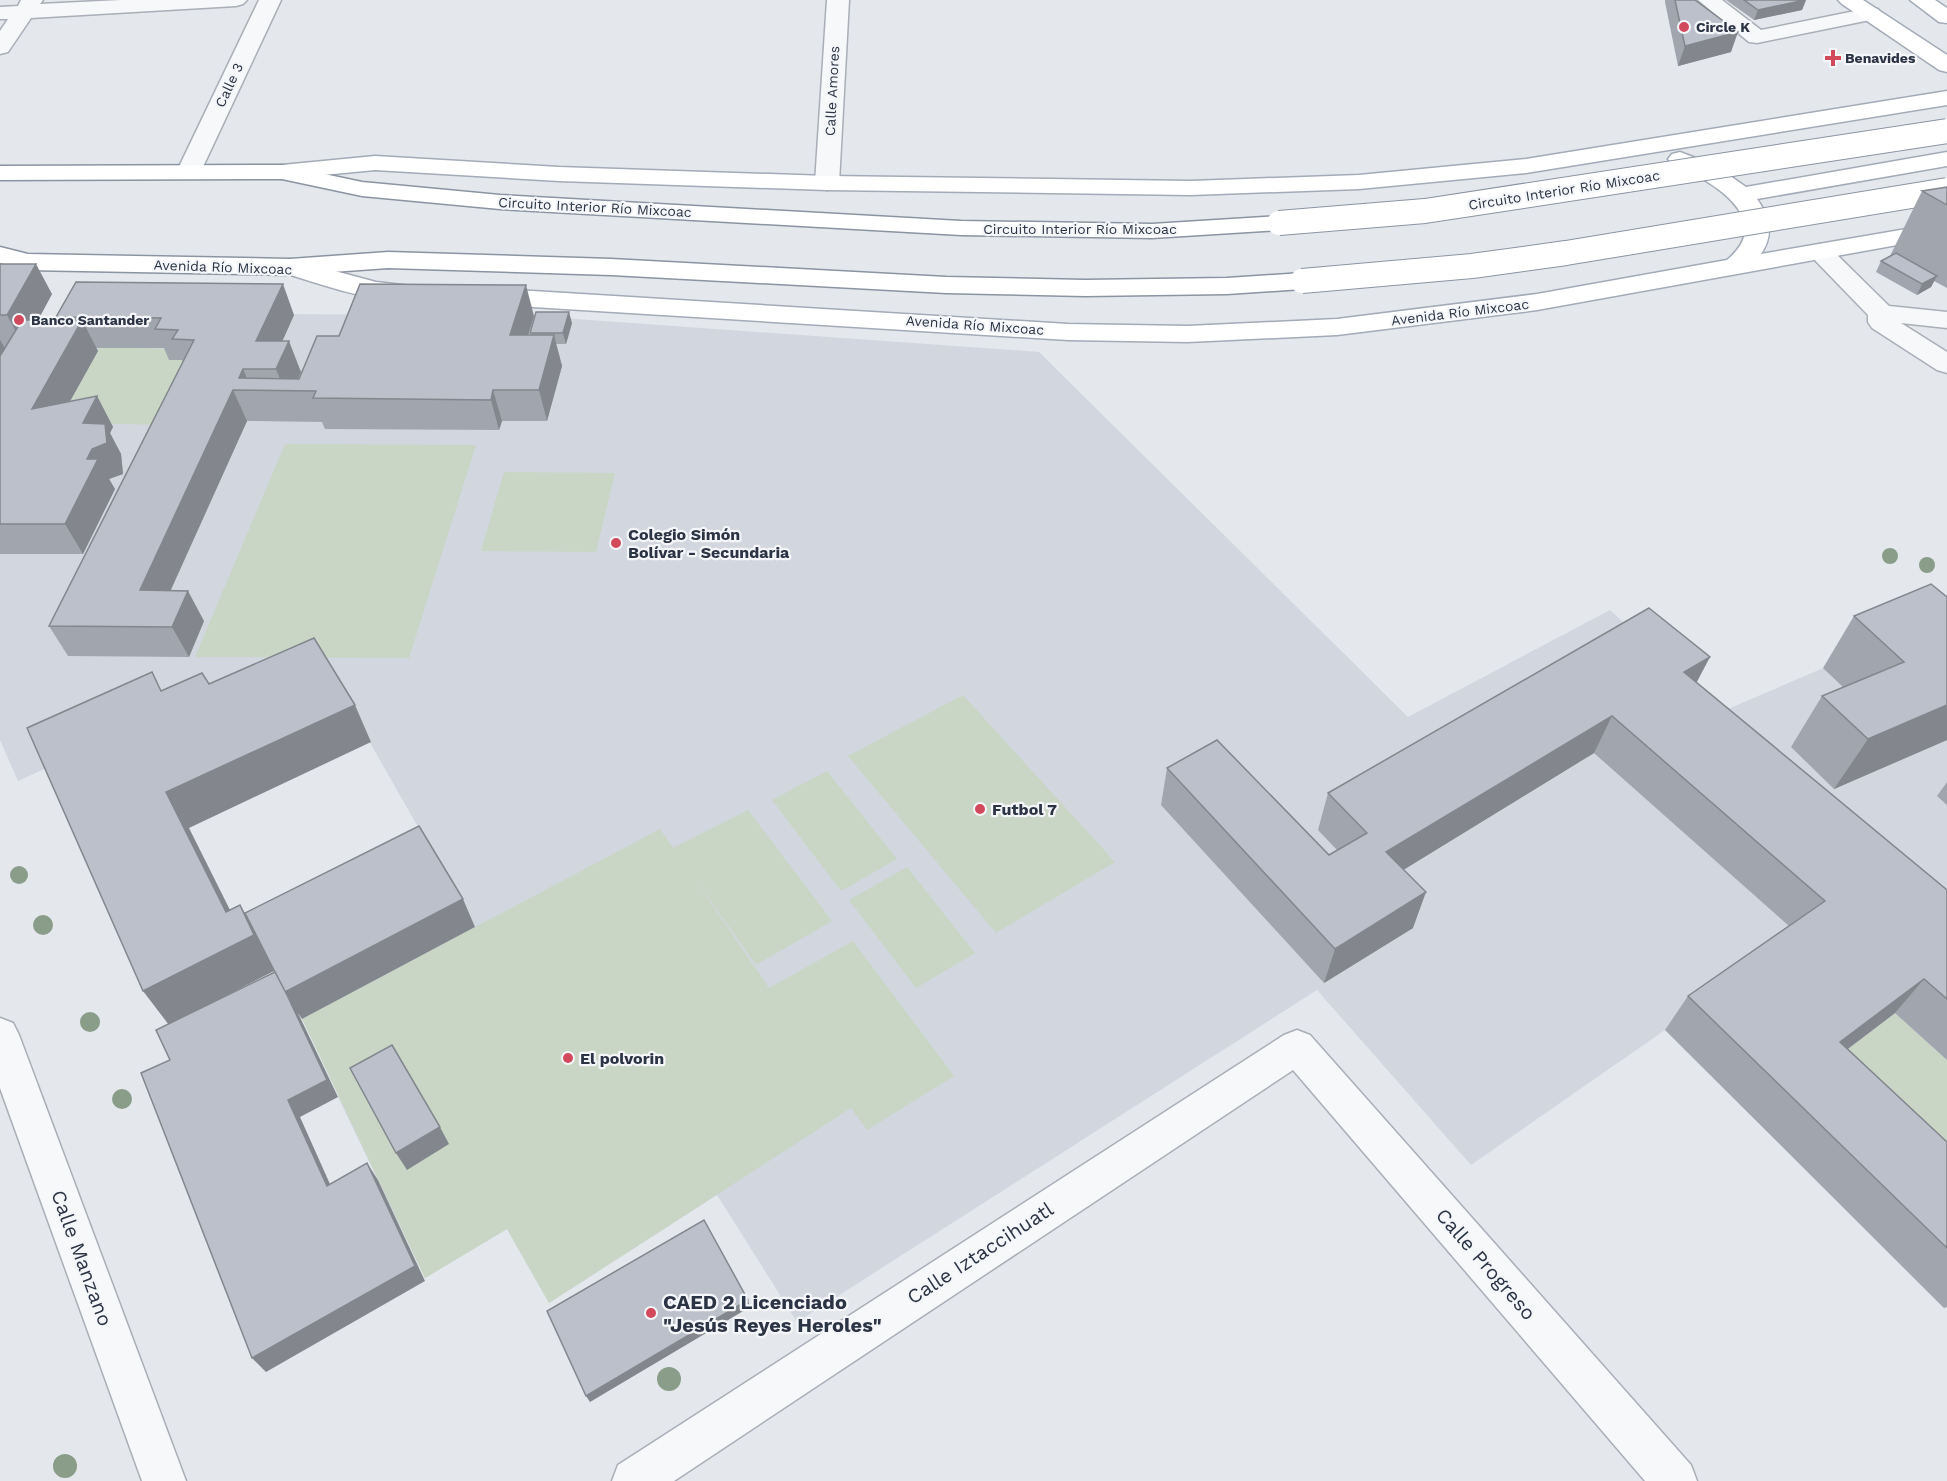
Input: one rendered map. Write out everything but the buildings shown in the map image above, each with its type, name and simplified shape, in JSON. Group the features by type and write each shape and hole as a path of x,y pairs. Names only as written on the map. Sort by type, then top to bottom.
{"main road":[{"path":"1849,0 1947,65"},
{"path":"1921,0 1947,17"},
{"path":"0,173 282,172 375,163 559,174 827,183 1191,188 1359,182 1526,166 1643,149 1947,98"},
{"name":"Circuito Interior Río Mixcoac","path":"282,172 362,189 500,202 937,226 1152,231 1425,211 1947,132"},
{"path":"1643,149 1694,164 1713,174 1741,195 1754,214 1759,228 1754,247 1735,267"},
{"path":"1741,195 1947,159"},
{"path":"290,267 388,260 611,267 946,285 1085,288 1227,286 1472,266 1566,254 1947,190"},
{"name":"Avenida Río Mixcoac","path":"465,295 1068,332 1188,334 1337,327 1537,302 1947,229"},
{"path":"0,255 28,262"},
{"name":"Avenida Río Mixcoac","path":"0,269 28,262 290,267 375,290 431,293"}],"street":[{"path":"0,13 28,6 236,0"},
{"name":"Calle 3","path":"189,171 270,0"},
{"name":"Calle Amores","path":"827,183 838,0"},
{"path":"1709,0 1757,37 1870,14"},
{"path":"0,47 28,6"},
{"path":"1820,252 1881,314 1947,321"},
{"path":"1881,314 1881,322 1947,364"},
{"name":"Calle Manzano","path":"0,1035 164,1481"},
{"name":"Calle Iztaccihuatl","path":"634,1481 1297,1047"},
{"name":"Calle Progreso","path":"1297,1047 1676,1481"}],"shaded area":[{"path":"60,312 534,316 1039,352 1408,717 1610,610 1721,712 1898,636 1947,594 1947,1307 1944,1308 1665,1030 1471,1165 1317,990 797,1322 717,1195 549,1303 507,1229 425,1278 338,1097 475,927 332,676 173,710 18,781 0,740 0,417"}],"green space":[{"path":"100,347 175,349 192,360 180,425 57,423"},
{"path":"285,444 476,445 409,658 195,657"},
{"path":"504,472 615,473 596,552 481,551"},
{"name":"Futbol 7","path":"963,695 1115,862 996,933 848,756"},
{"path":"827,771 897,859 841,891 772,800"},
{"name":"El polvorin","path":"748,810 832,921 756,965 690,872 769,988 853,941 954,1076 867,1130 851,1108 549,1303 507,1229 425,1278 302,1019 660,829 673,848"},
{"path":"907,867 975,953 916,988 849,900"},
{"path":"1895,1013 1947,1060 1947,1204 1813,1075"}],"place":[{"name":"Circle K","path":"1684,27"},
{"name":"Benavides","path":"1833,58"},
{"name":"Banco Santander","path":"19,320"},
{"name":"Colegio Simón Bolívar - Secundaria","path":"616,543"},
{"name":"Futbol 7","path":"980,809"},
{"name":"El polvorin","path":"568,1058"},
{"name":"CAED 2 Licenciado \"Jesús Reyes Heroles\"","path":"651,1313"}]}
